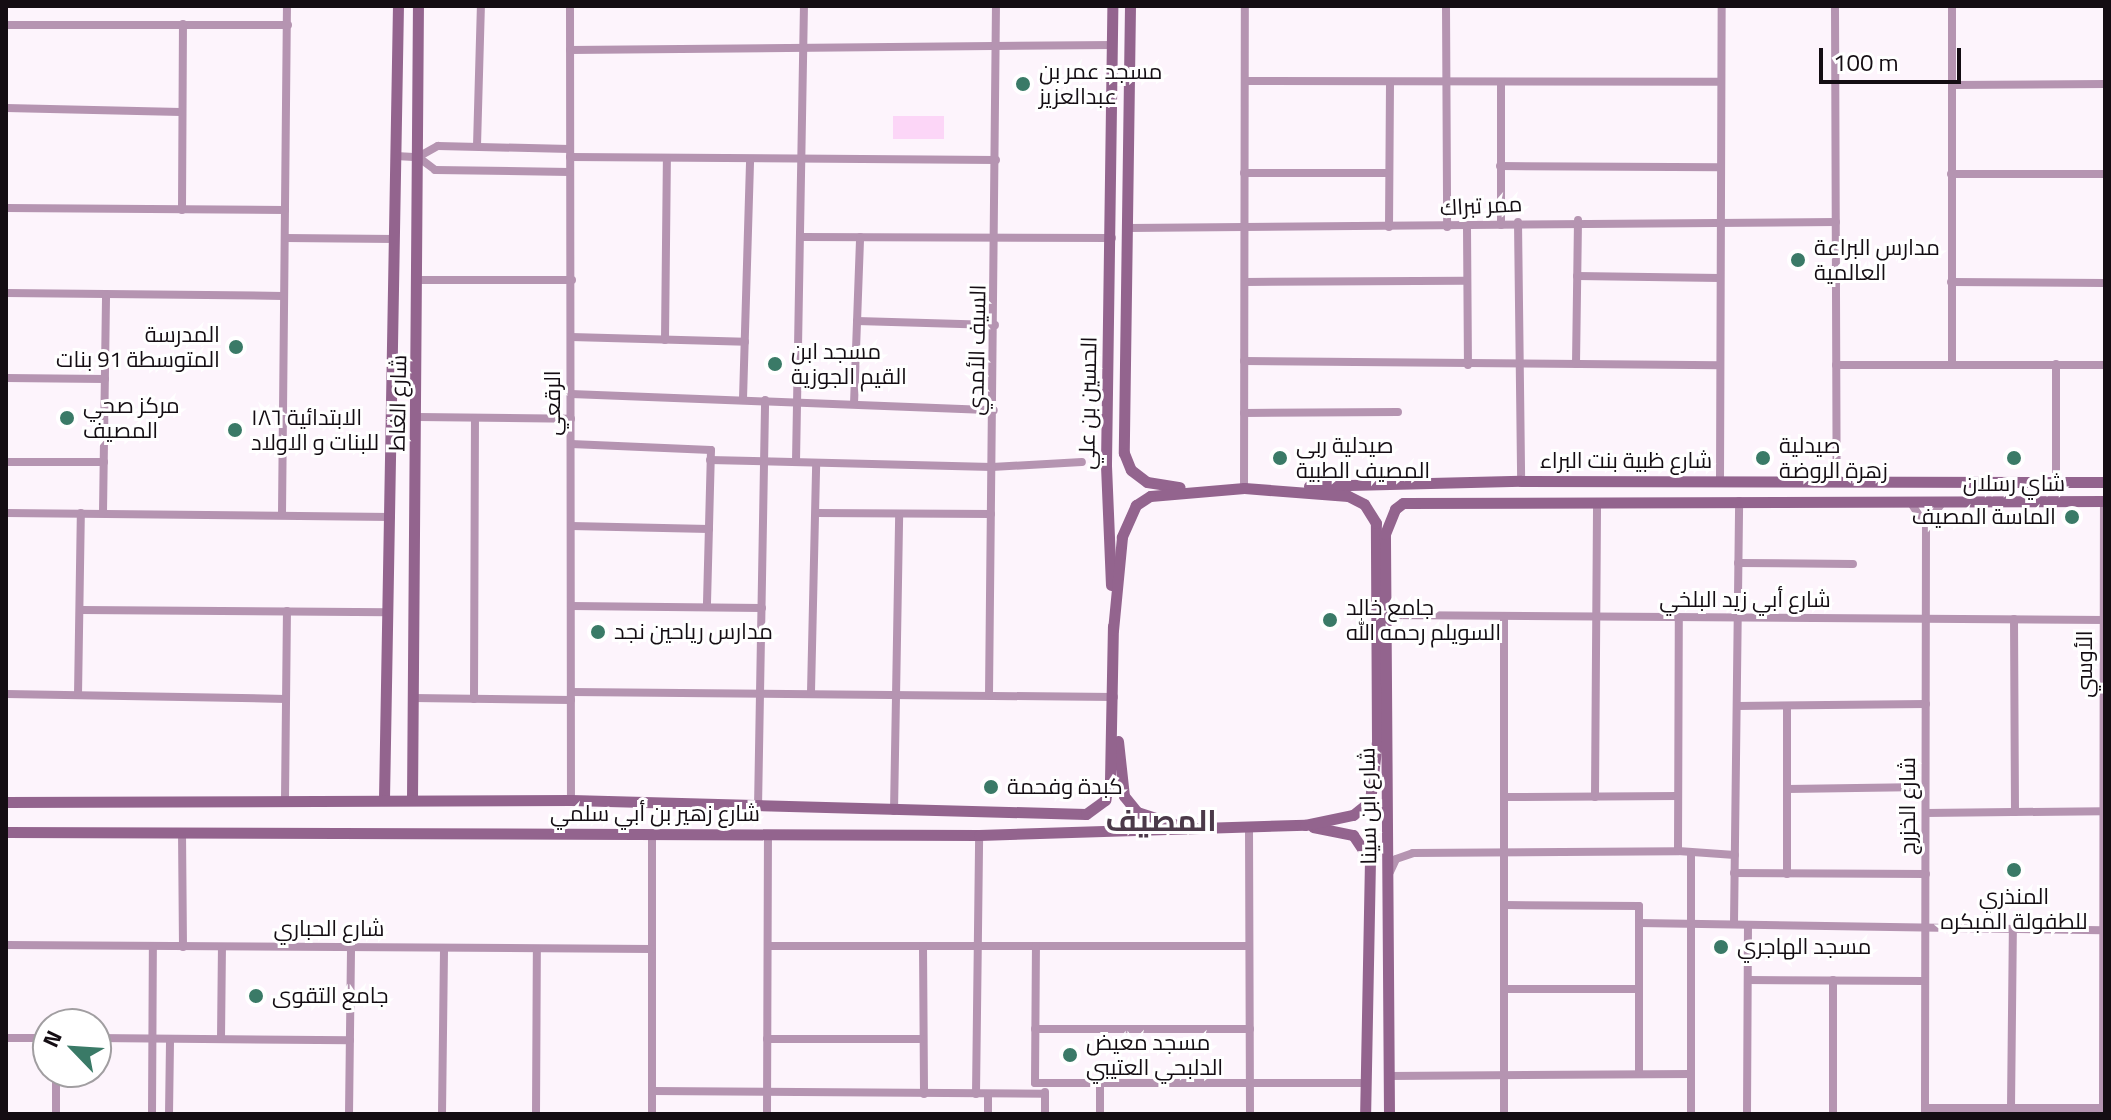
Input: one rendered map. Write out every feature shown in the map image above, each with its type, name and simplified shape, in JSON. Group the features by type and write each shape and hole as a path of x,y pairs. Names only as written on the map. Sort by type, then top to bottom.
{"street":[{"path":"282,514 287,6"},
{"name":"شارع الغاط","path":"384,799 398,6"},
{"name":"شارع الغاط","path":"412,800 418,417 418,6"},
{"path":"477,146 481,6"},
{"name":"الرقعي","path":"570,6 571,800"},
{"path":"796,462 804,6"},
{"name":"السيف الأمدي","path":"989,695 996,6"},
{"name":"الحسين بن علي","path":"1105,800 1115,697 1106,464 1112,238 1112,6"},
{"name":"الحسين بن علي","path":"1130,6 1124,453 1131,470 1147,482"},
{"path":"1244,488 1245,6"},
{"path":"1446,6 1447,227"},
{"path":"1720,481 1722,6"},
{"path":"1835,6 1837,481"},
{"path":"1952,6 1952,364"},
{"path":"182,210 183,24"},
{"path":"6,25 288,25"},
{"path":"570,50 1113,45"},
{"path":"1245,81 1390,84 1721,82"},
{"path":"1501,82 1501,225"},
{"path":"1389,227 1390,84"},
{"path":"1952,85 2105,84"},
{"path":"6,108 181,112"},
{"path":"396,156 418,157 438,146 477,146 667,158 996,160"},
{"path":"418,157 435,170 570,172"},
{"path":"665,340 667,158"},
{"path":"743,399 750,159"},
{"path":"1500,166 1721,167"},
{"path":"1244,173 1389,173"},
{"path":"1951,174 2105,174"},
{"path":"6,208 285,210"},
{"path":"1576,364 1578,220"},
{"name":"ممر تبراك","path":"1129,228 1467,227 1578,220 1836,222"},
{"path":"1518,222 1521,481"},
{"path":"1467,227 1468,365"},
{"path":"802,237 1112,238"},
{"path":"854,404 860,237"},
{"path":"285,238 395,239"},
{"path":"1577,276 1720,278"},
{"path":"419,280 572,280"},
{"path":"1245,282 1465,281"},
{"path":"1951,282 2105,283"},
{"path":"6,293 283,296"},
{"path":"103,513 106,295"},
{"path":"857,321 995,325"},
{"path":"571,337 745,342"},
{"path":"1244,361 1518,366 1720,365"},
{"path":"2056,364 2056,482"},
{"path":"1836,365 2105,365"},
{"path":"6,378 105,379"},
{"path":"571,394 994,410"},
{"path":"758,809 765,400"},
{"path":"1244,413 1398,412"},
{"path":"418,417 571,419"},
{"path":"474,699 475,418"},
{"path":"571,444 711,450 707,607"},
{"path":"710,460 992,467 1082,462"},
{"path":"6,462 104,462"},
{"path":"811,692 816,464"},
{"name":"شارع ظبية بنت البراء","path":"1147,482 1244,488 1521,481 2105,482"},
{"path":"1113,630 1122,537 1136,505 1150,496 1244,488 1348,496 1364,504 1376,523 1374,785 1370,801 1353,815 1305,825"},
{"path":"1734,923 1739,501"},
{"name":"شارع ظبية بنت البراء","path":"1403,503 2105,501"},
{"name":"الأوسي","path":"2103,1111 2105,501"},
{"path":"1595,797 1597,502"},
{"name":"شارع ابن سينا","path":"1389,1114 1385,534 1389,517 1403,503"},
{"path":"1911,503 1926,526 1942,503"},
{"path":"6,513 391,517"},
{"path":"78,695 81,513"},
{"path":"816,513 991,514"},
{"path":"894,811 899,694 899,514"},
{"path":"571,526 709,529"},
{"name":"شارع الخزرج","path":"1925,1111 1926,526"},
{"path":"1738,563 1853,564"},
{"path":"571,606 762,608"},
{"path":"81,610 389,612"},
{"path":"285,799 287,611"},
{"name":"شارع أبي زيد البلخي","path":"1385,615 2104,620"},
{"path":"1504,617 1504,1114"},
{"path":"1678,851 1679,618"},
{"path":"2014,619 2015,812"},
{"path":"413,698 811,692 1115,697 1124,796 1137,812 1185,828"},
{"path":"6,694 286,699"},
{"path":"1737,706 1926,704"},
{"path":"1787,706 1787,874"},
{"path":"1787,789 1925,787"},
{"path":"1505,797 1678,796"},
{"name":"شارع زهير بن أبي سلمي","path":"6,802 571,800 758,809 1068,817 1086,814 1105,800"},
{"path":"1926,813 2103,811"},
{"name":"شارع زهير بن أبي سلمي","path":"6,832 979,835 1305,825"},
{"name":"شارع ابن سينا","path":"1305,825 1353,835 1370,860 1365,1114"},
{"path":"1249,827 1250,1114"},
{"path":"182,832 183,947"},
{"path":"652,834 652,1114"},
{"path":"767,1114 768,834"},
{"path":"976,1094 979,835"},
{"path":"1389,874 1406,854 1678,851 1735,855"},
{"path":"1691,854 1691,1114"},
{"path":"1734,873 1926,874"},
{"path":"1504,905 1639,906 1639,1074"},
{"path":"1639,923 2103,930"},
{"path":"1747,1114 1748,926"},
{"path":"2011,1108 2013,930"},
{"name":"شارع الحباري","path":"6,945 652,949"},
{"path":"152,1114 153,946"},
{"path":"768,946 1249,946"},
{"path":"923,946 924,1094"},
{"path":"1036,946 1035,1083 1045,1094 1045,1114"},
{"path":"221,1039 222,947"},
{"path":"349,1114 351,947"},
{"path":"442,1114 444,948"},
{"path":"536,1114 537,949"},
{"path":"1748,980 1924,981"},
{"path":"1833,980 1833,1114"},
{"path":"1504,989 1639,989"},
{"path":"1035,1029 1250,1029"},
{"path":"1366,1032 1388,1031"},
{"path":"6,1038 32,1038"},
{"path":"112,1038 350,1040"},
{"path":"169,1114 170,1039"},
{"path":"767,1039 923,1039"},
{"path":"1389,1076 1691,1074"},
{"path":"1035,1083 1366,1083"},
{"path":"1100,1083 1100,1114"},
{"path":"56,1088 56,1114"},
{"path":"652,1091 1045,1094"},
{"path":"988,1094 988,1114"},
{"path":"1925,1111 2011,1108 2103,1111"}],"shaded area":[{"path":"893,116 944,116 944,139 893,139"}],"place":[{"name":"مسجد عمر بن عبدالعزيز","path":"1023,84"},
{"name":"مدارس البراعة العالمية","path":"1798,260"},
{"name":"المدرسة المتوسطة 91 بنات","path":"236,347"},
{"name":"مسجد ابن القيم الجوزية","path":"775,364"},
{"name":"مركز صحي المصيف","path":"67,418"},
{"name":"الابتدائية ١٨٦ للبنات و الاولاد","path":"235,430"},
{"name":"صيدلية ربى المصيف الطبية","path":"1280,458"},
{"name":"صيدلية زهرة الروضة","path":"1763,458"},
{"name":"شاي رسلان","path":"2014,458"},
{"name":"الماسة المصيف","path":"2072,517"},
{"name":"جامع خالد السويلم رحمه الله","path":"1330,620"},
{"name":"مدارس رياحين نجد","path":"598,632"},
{"name":"كبدة وفحمة","path":"991,787"},
{"name":"المنذري للطفولة المبكره","path":"2014,870"},
{"name":"مسجد الهاجري","path":"1721,947"},
{"name":"جامع التقوى","path":"256,996"},
{"name":"مسجد معيض الدلبحي العتيبي","path":"1070,1055"}],"district":[{"name":"المصيف","path":"1161,820"}]}
